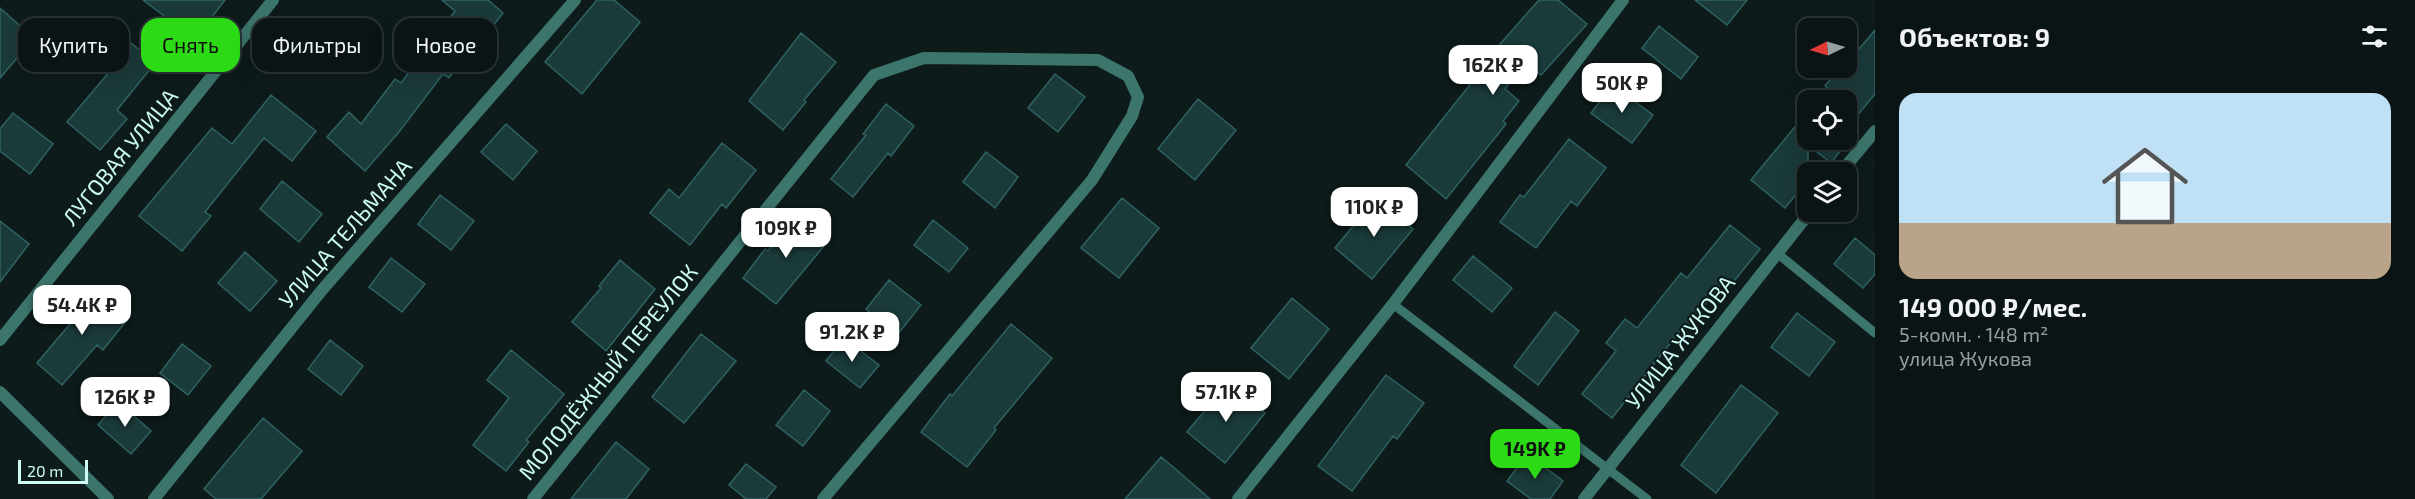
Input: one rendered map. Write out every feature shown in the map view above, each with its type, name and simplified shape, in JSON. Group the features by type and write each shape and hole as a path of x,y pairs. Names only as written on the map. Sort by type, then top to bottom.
{"street":[{"name":"ЛУГОВАЯ УЛИЦА","path":"0,340 273,0"},
{"name":"УЛИЦА ТЕЛЬМАНА","path":"154,499 322,290 575,0"},
{"path":"1238,499 1393,304 1623,0"},
{"name":"МОЛОДЁЖНЫЙ ПЕРЕУЛОК","path":"533,499 874,75 924,58 1098,60 1128,76 1138,96 1132,116 1092,180 823,499"},
{"path":"1849,162 1875,131"},
{"name":"УЛИЦА ЖУКОВА","path":"1584,499 1802,222"},
{"path":"0,392 108,499"}],"lane":[{"path":"1777,253 1875,333"},
{"path":"1393,304 1647,499"}],"building":[{"path":"143,0 225,0 211,18 167,18"},
{"path":"442,0 488,0 503,13 497,21 497,18 450,18 455,11"},
{"path":"597,0 614,0 640,22 582,94 545,62"},
{"path":"1539,0 1558,0 1587,24 1541,75 1524,63 1505,89 1519,101 1503,121 1506,124 1446,199 1406,165 1481,71 1478,69"},
{"path":"1695,0 1747,0 1727,25"},
{"path":"0,8 18,24 18,57 0,78"},
{"path":"1659,26 1698,57 1681,79 1642,48"},
{"path":"1875,30 1875,94 1857,116 1857,90 1830,90 1825,86 1832,78 1857,78 1857,51"},
{"path":"801,33 836,62 804,100 806,102 783,130 749,101"},
{"path":"129,41 141,51 141,72 148,72 117,110 127,119 100,150 67,122 109,72 129,72"},
{"path":"409,72 454,72 449,78 443,74 399,132 365,171 327,137 349,112 361,124 395,79 401,83"},
{"path":"1055,74 1085,97 1058,132 1028,108"},
{"path":"1612,85 1653,115 1632,143 1591,113"},
{"path":"271,95 316,131 292,161 264,138 205,212 211,216 182,251 139,216 212,128 232,144"},
{"path":"1198,99 1236,130 1195,180 1158,149"},
{"path":"886,104 914,126 891,156 888,153 853,197 831,179 866,135 863,134"},
{"path":"13,113 53,144 30,174 0,151 0,129"},
{"path":"506,124 537,151 513,180 481,152"},
{"path":"1797,124 1797,150 1808,150 1808,162 1797,162 1797,193 1785,208 1751,180"},
{"path":"1569,139 1606,168 1577,206 1571,201 1536,248 1500,222 1520,195 1524,197"},
{"path":"722,143 756,170 726,208 722,204 690,245 650,213 669,189 679,198"},
{"path":"1814,150 1841,150 1830,162"},
{"path":"986,152 1018,177 995,208 963,182"},
{"path":"282,181 322,214 299,242 260,209"},
{"path":"440,195 474,221 451,250 418,224"},
{"path":"1122,198 1159,228 1119,278 1081,248"},
{"path":"1376,198 1413,229 1372,279 1335,248"},
{"path":"797,214 829,240 776,304 743,278 765,249 768,251"},
{"path":"933,220 968,248 949,272 914,245"},
{"path":"0,221 29,244 0,282"},
{"path":"1730,225 1760,249 1731,285 1725,280 1682,333 1680,331 1612,418 1582,394 1616,351 1606,343 1625,319 1637,328 1681,273 1687,278"},
{"path":"1855,238 1875,255 1875,274 1863,288 1834,264"},
{"path":"245,252 277,281 250,311 218,283"},
{"path":"1473,256 1512,288 1492,312 1453,280"},
{"path":"391,258 425,284 402,312 369,287"},
{"path":"620,260 655,289 606,351 572,322 601,288 599,286"},
{"path":"889,280 921,305 898,334 866,309"},
{"path":"87,288 127,320 103,350 97,345 62,385 37,363 70,324 63,318"},
{"path":"1292,298 1329,329 1289,379 1251,348"},
{"path":"1555,312 1579,331 1538,385 1514,366"},
{"path":"1797,313 1835,342 1809,376 1771,347"},
{"path":"1011,324 1052,358 994,428 996,430 967,467 921,432 950,394 952,396"},
{"path":"701,334 736,361 684,423 652,397"},
{"path":"844,338 879,365 860,388 826,361"},
{"path":"330,340 363,366 341,395 308,369"},
{"path":"182,344 211,366 188,395 160,373"},
{"path":"511,350 564,394 526,440 529,442 506,471 473,445 509,398 487,380"},
{"path":"1386,375 1424,403 1397,439 1393,436 1352,491 1318,466"},
{"path":"1228,383 1265,413 1225,463 1187,432"},
{"path":"1741,385 1778,413 1716,493 1681,465"},
{"path":"804,390 830,411 803,446 776,425"},
{"path":"118,402 151,431 131,454 98,425"},
{"path":"263,418 302,451 261,499 216,499 204,489"},
{"path":"616,442 649,469 626,499 571,499"},
{"path":"1527,454 1563,481 1550,499 1531,499 1507,481"},
{"path":"1161,457 1172,466 1210,499 1125,499"},
{"path":"746,464 776,487 766,499 746,499 729,485"}]}
